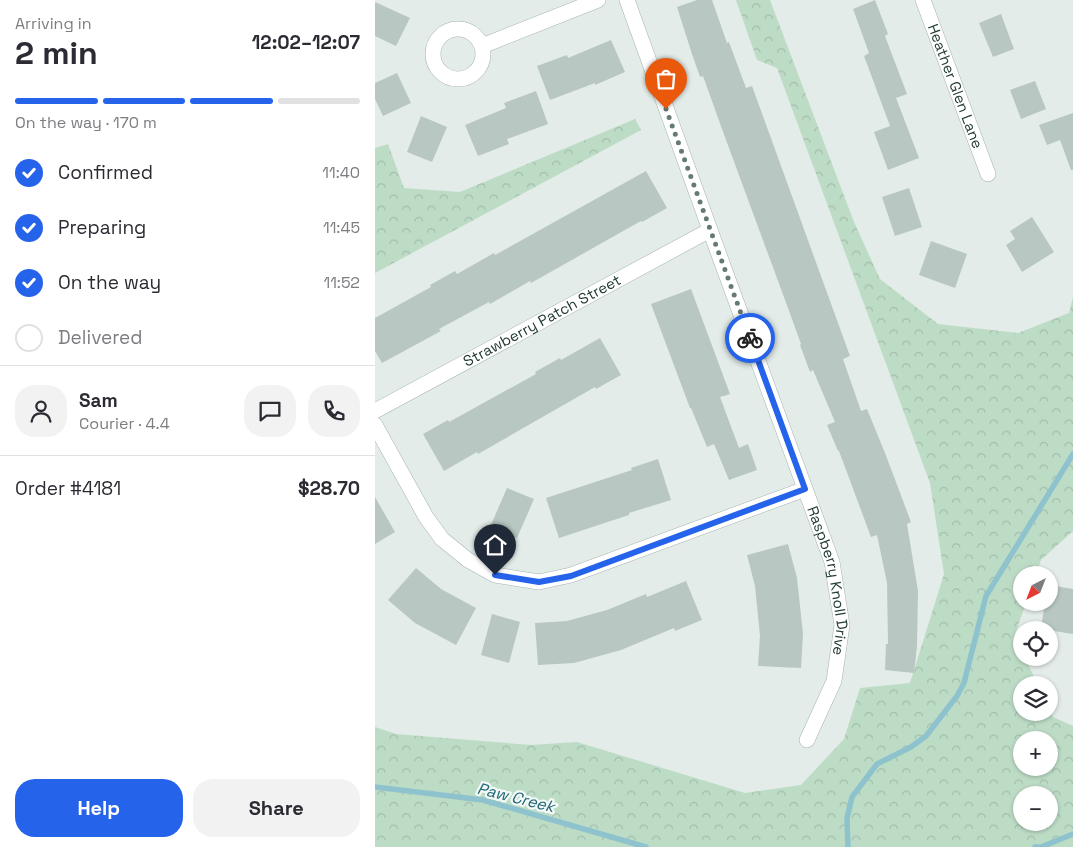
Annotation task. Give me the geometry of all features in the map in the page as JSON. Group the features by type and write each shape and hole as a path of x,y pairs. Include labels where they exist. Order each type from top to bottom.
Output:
{"street":[{"path":"482,46 598,0"},
{"name":"Raspberry Knoll Drive","path":"627,0 833,562 842,625 834,681 807,740"},
{"name":"Heather Glen Lane","path":"923,0 988,174"},
{"name":"Strawberry Patch Street","path":"375,411 710,230"},
{"path":"375,425 426,516 442,539 468,560 495,575 539,582 571,576 805,489"}],"green space":[{"path":"736,0 770,0 854,222 880,279 938,324 1018,333 1069,313 1073,297 1073,531 1041,560 1039,566 1013,566 1013,611 1023,611 1020,621 1013,621 1013,666 1029,666 1034,676 1013,676 1013,721 1058,721 1058,719 1073,726 1073,847 375,847 375,727 396,734 531,745 577,742 745,793 801,785 844,739 860,688 910,683 944,574 930,483 777,68 757,60"},
{"path":"635,119 641,130 375,273 375,148 388,144 404,188 460,192"}],"building":[{"path":"697,0 712,0 727,43 729,42 746,88 752,86 850,356 843,359 861,411 867,409 911,522 907,524 918,591 917,646 914,673 885,670 886,644 888,644 887,583 877,535 871,537 839,451 827,425 835,422 813,370 810,372 703,76 700,77 692,54 677,7"},
{"path":"875,0 888,34 885,36 907,94 896,98 919,158 888,170 874,132 890,126 864,56 869,53 853,9"},
{"path":"375,2 410,18 396,46 375,36"},
{"path":"1001,14 1014,49 993,57 979,23"},
{"path":"611,40 625,72 595,85 595,83 550,100 537,66 567,55 568,58"},
{"path":"397,73 411,103 383,116 375,99 375,83"},
{"path":"1035,81 1046,109 1021,119 1010,90"},
{"path":"536,91 548,124 507,139 509,144 478,156 465,125 506,108 504,103"},
{"path":"1073,113 1073,170 1071,170 1060,140 1047,145 1039,125"},
{"path":"421,116 447,127 432,162 407,152"},
{"path":"646,171 667,208 531,283 530,281 490,304 489,302 439,329 441,331 382,363 375,351 375,318 431,287 430,285 455,271 457,274 494,253 495,255"},
{"path":"909,188 922,227 895,236 882,197"},
{"path":"1032,217 1054,252 1022,272 1006,245 1015,239 1010,231"},
{"path":"931,241 967,254 955,288 919,275"},
{"path":"691,289 730,394 720,397 739,448 748,444 757,470 729,480 714,444 707,447 690,408 651,304"},
{"path":"600,338 621,375 596,389 595,387 478,454 477,452 444,471 423,434 448,420 449,422 536,374 535,372 560,358 561,360"},
{"path":"658,459 671,500 559,538 546,498 632,470 631,468"},
{"path":"507,488 534,499 517,538 490,527"},
{"path":"375,497 395,532 375,544"},
{"path":"788,544 797,578 803,634 801,668 758,666 760,636 755,586 747,555"},
{"path":"416,568 441,589 476,608 456,645 415,623 388,600"},
{"path":"686,581 702,620 675,631 674,628 621,650 574,663 538,665 535,623 567,621 607,610 646,594 647,597"},
{"path":"1058,586 1073,589 1073,634 1058,632 1058,621 1042,621 1044,611 1058,611"},
{"path":"492,614 520,622 509,663 481,655"}],"waterway":[{"path":"848,847 847,818 852,797 877,764 911,747 926,736 957,696 964,683 986,596 1073,454"},
{"name":"Paw Creek","path":"375,787 483,800 646,847"},
{"name":"Paw Creek","path":"1035,847 1041,847 1073,834"}],"way so far":[{"path":"666,109 750,338"}],"route":[{"path":"495,575 539,582 571,576 805,489 750,338"}]}
